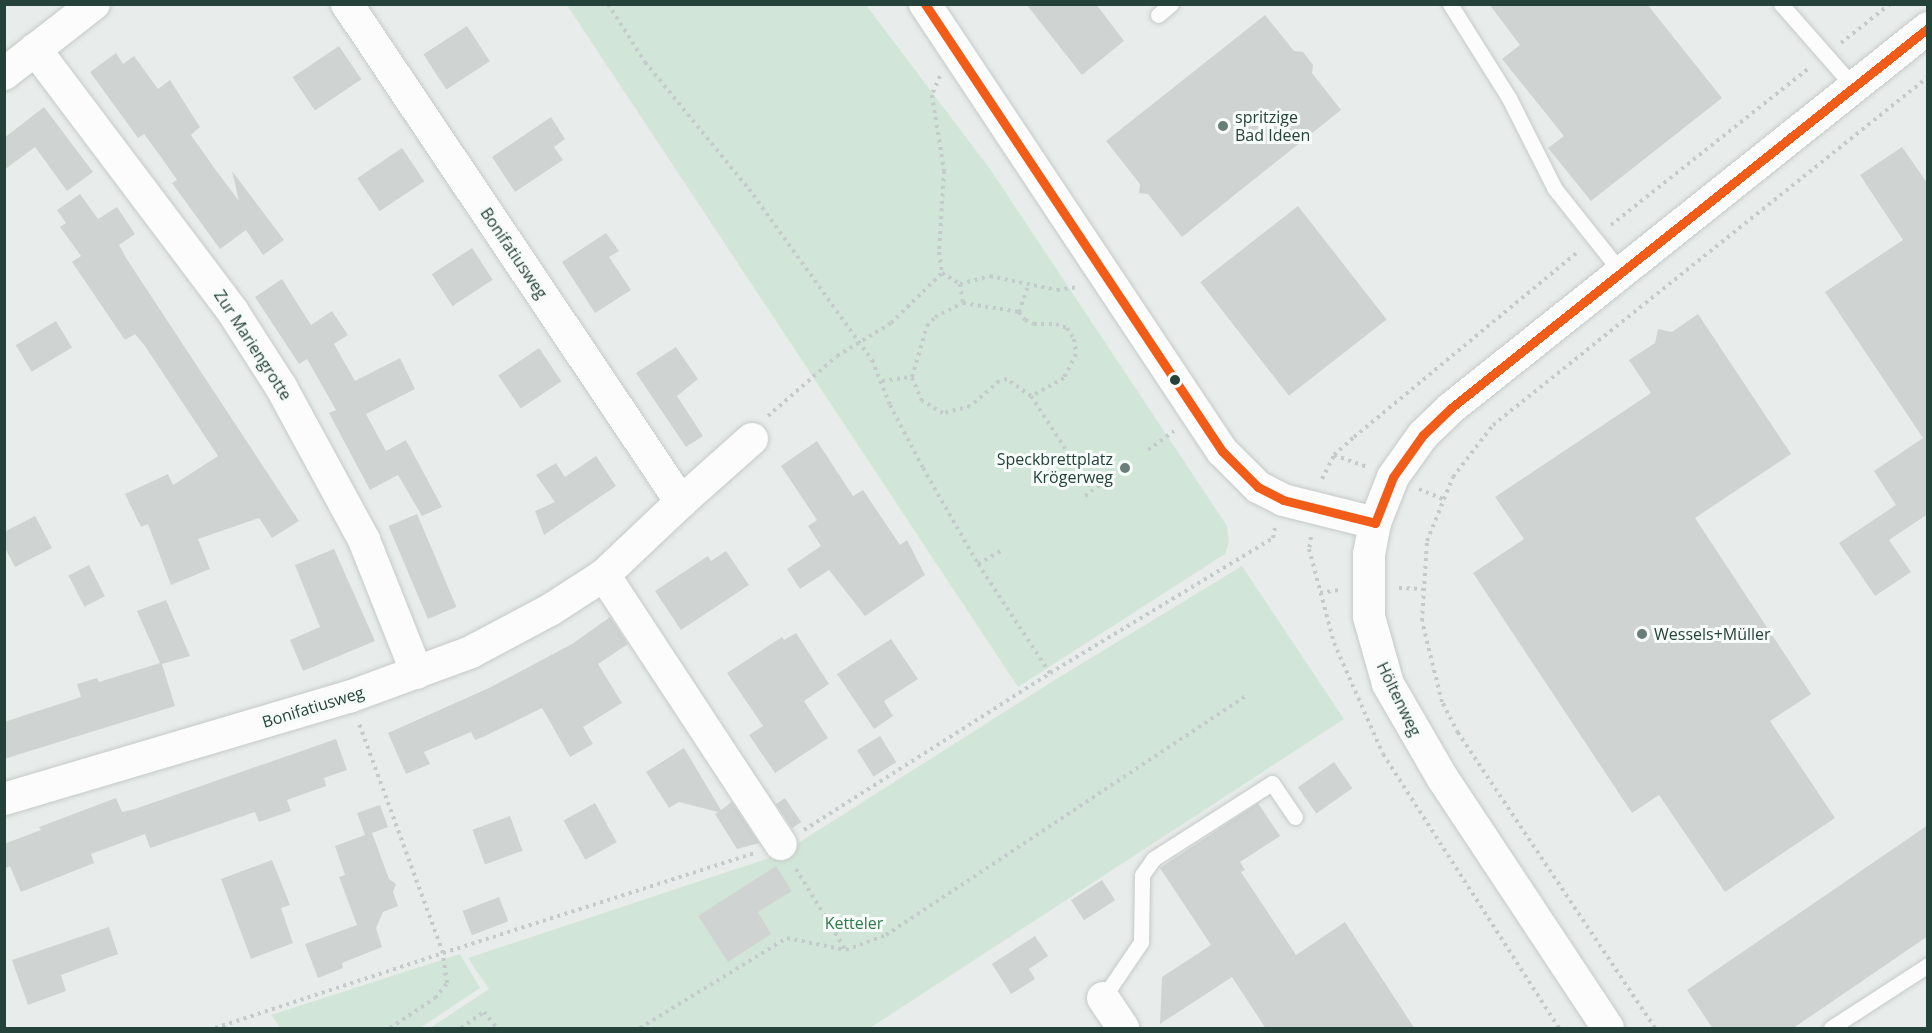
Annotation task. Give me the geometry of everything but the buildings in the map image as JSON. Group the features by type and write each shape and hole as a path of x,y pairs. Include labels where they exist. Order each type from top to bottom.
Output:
{"street":[{"path":"4,74 94,4"},
{"name":"Bonifatiusweg","path":"347,4 681,502"},
{"path":"925,4 1222,451 1258,487 1283,500 1375,523"},
{"name":"Höltenweg","path":"1608,1029 1419,741 1388,684 1369,617 1369,554 1375,523 1393,477 1423,435 1451,408 1928,28"},
{"name":"Zur Mariengrotte","path":"35,49 222,296 281,387 364,540 417,672"},
{"name":"Bonifatiusweg","path":"4,799 349,697 417,672 512,632 604,575 752,439"},
{"path":"604,575 781,844"},
{"path":"1103,998 1124,1029"}],"lane":[{"path":"1158,15 1171,4"},
{"path":"1450,4 1509,98 1555,189 1621,272"},
{"path":"1781,4 1854,87"},
{"path":"1103,998 1141,942 1142,875 1153,859 1272,783 1295,817"},
{"path":"1831,1029 1928,964"}],"path":[{"path":"608,4 645,62 749,189 861,345 882,381 901,426 978,564 1050,673"},
{"path":"1559,1029 1398,784 1373,734 1334,643 1309,549 1324,471 1334,455 1595,238 1890,4"},
{"path":"942,273 939,252 944,171 932,95 955,51"},
{"path":"1655,1029 1458,733 1442,702 1422,621 1427,542 1453,477 1493,425 1928,77"},
{"path":"752,439 773,410 837,356 861,345 891,323 942,273"},
{"path":"942,273 960,284 990,276 1028,286 1069,290 1107,280"},
{"path":"960,284 963,303"},
{"path":"1020,312 1028,286"},
{"path":"1031,396 1064,378 1076,354 1067,328 1056,324 1034,324 1025,320 1020,312 963,303 934,317 927,326 912,377 922,401 943,413 970,406 999,381 1007,380 1031,396 1092,490"},
{"path":"882,381 912,377"},
{"path":"1148,450 1167,437"},
{"path":"1334,455 1375,471"},
{"path":"1085,496 1101,484"},
{"path":"215,1029 781,844 1050,673 1273,538"},
{"path":"978,564 1002,550"},
{"path":"640,1029 787,938 846,950 886,935 1247,695"},
{"path":"349,697 443,953 447,983 435,998 390,1029"},
{"path":"781,844 846,950"},
{"path":"461,1029 484,1012 497,1029"}],"green space":[{"path":"567,5 866,5 990,169 1227,526 1229,542 1225,554 1018,687"},
{"name":"Ketteler","path":"1242,566 1344,719 870,1028 430,1028 489,989 468,958 781,854 1053,681"},
{"path":"460,954 480,988 420,1028 281,1028 271,1015"}],"transit line":[{"path":"925,4 1222,451 1258,487 1283,500 1375,523"},
{"path":"1375,523 1393,477 1423,435 1451,408 1928,28"}],"place":[{"name":"spritzige Bad Ideen","path":"1223,126"},
{"name":"Speckbrettplatz Krögerweg","path":"1125,468"},
{"name":"Wessels+Müller","path":"1642,634"}]}
